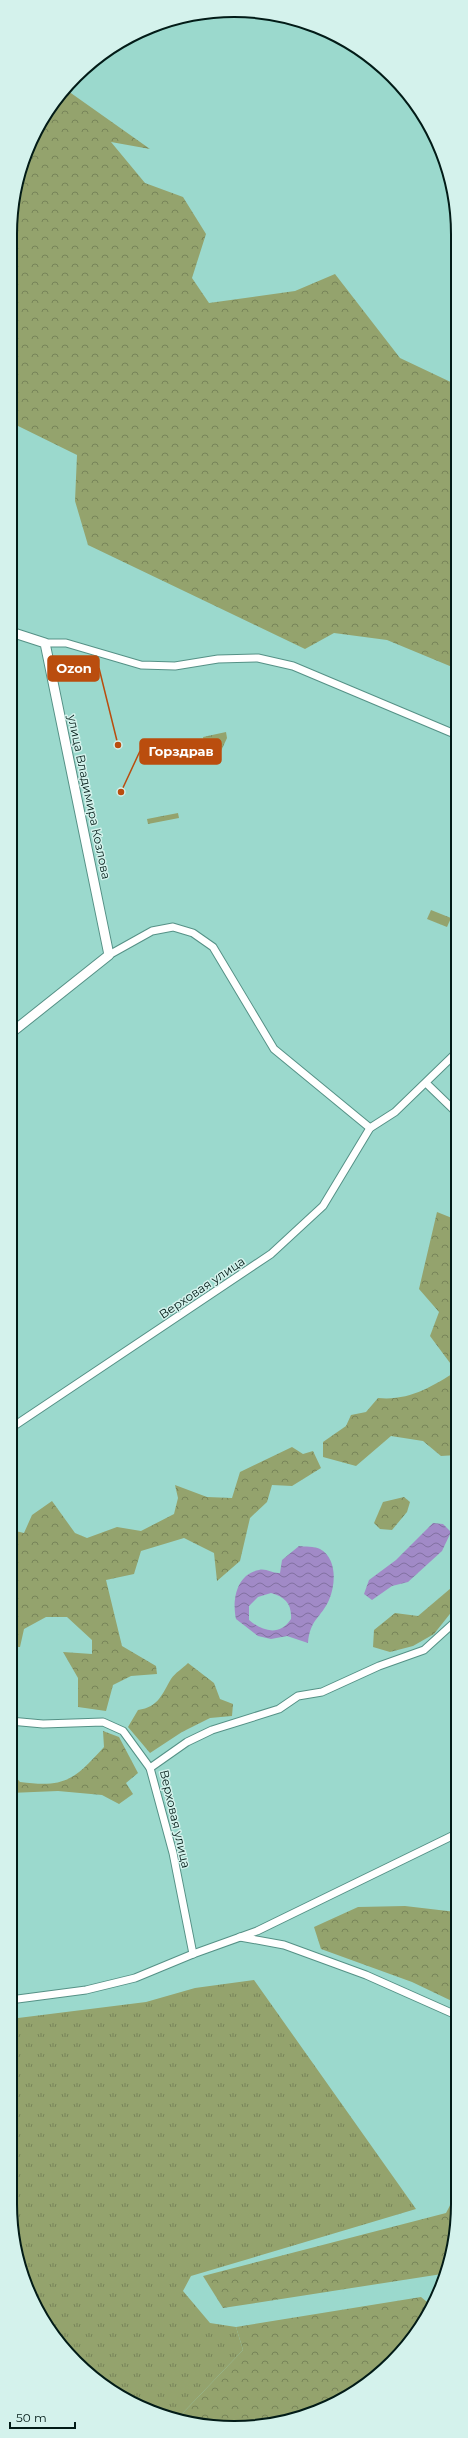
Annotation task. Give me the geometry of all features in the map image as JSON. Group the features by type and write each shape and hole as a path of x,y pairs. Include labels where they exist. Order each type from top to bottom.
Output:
{"street":[{"path":"17,634 46,643 66,643 141,665 175,666 218,659 258,658 293,666 451,732"},
{"name":"улица Владимира Козлова","path":"46,643 109,955"},
{"path":"17,1028 109,955 152,931 173,927 193,933 213,947 274,1049 370,1128 395,1112 451,1058"},
{"path":"426,1083 451,1107"},
{"name":"Верховая улица","path":"17,1424 271,1254 323,1206 370,1128"},
{"name":"Верховая улица","path":"192,1954 172,1853 150,1768 187,1742 212,1730 279,1709 298,1696 322,1692 379,1666 424,1650 451,1625"},
{"path":"17,1722 43,1724 103,1722 123,1731 150,1768"},
{"path":"17,1999 86,1990 128,1980 192,1954 240,1937 290,1915 451,1836"},
{"path":"240,1937 284,1945 366,1975 451,2014"}],"green space":[{"path":"70,92 150,149 111,142 145,183 183,197 206,234 192,278 209,303 295,291 335,274 400,358 451,382 451,667 387,640 334,633 305,649 88,545 75,501 77,455 17,425 17,220 21,192 24,178 39,138 54,113"},
{"path":"226,732 227,738 215,764 208,764 203,737"},
{"path":"178,813 179,818 148,824 147,819"},
{"path":"431,910 451,918 447,927 427,919"},
{"path":"437,1212 451,1218 451,1364 430,1336 439,1312 419,1289"},
{"path":"451,1374 451,1455 441,1456 423,1441 391,1436 356,1466 323,1457 323,1442 346,1426 351,1415 366,1412 378,1398 410,1395"},
{"path":"292,1447 303,1454 313,1451 321,1468 292,1486 272,1485 267,1502 250,1518 240,1561 217,1581 214,1553 184,1538 141,1551 134,1574 106,1580 122,1646 156,1666 157,1674 131,1676 113,1685 106,1711 78,1707 78,1678 63,1652 92,1654 92,1640 67,1617 46,1617 24,1629 20,1647 17,1647 17,1531 24,1533 32,1515 52,1501 75,1533 87,1538 117,1527 141,1531 174,1514 178,1498 175,1485 207,1497 232,1498 240,1472"},
{"path":"404,1497 410,1502 407,1512 392,1530 380,1529 374,1523 383,1502"},
{"path":"451,1588 451,1613 434,1634 413,1646 390,1652 373,1647 374,1630 395,1613 418,1616"},
{"path":"188,1663 214,1683 220,1699 233,1704 232,1716 210,1718 182,1732 150,1753 128,1727 138,1710 151,1706 155,1703 162,1695 171,1679"},
{"path":"103,1731 119,1737 138,1773 126,1783 133,1794 119,1804 102,1795 58,1791 17,1793 17,1778 20,1782 35,1784 48,1784 68,1779 85,1767 104,1747"},
{"path":"405,1906 451,1911 451,2001 412,1982 321,1949 314,1927 358,1907"},
{"path":"254,1980 416,2209 191,2276 183,2291 210,2323 236,2327 243,2350 181,2415 138,2399 102,2376 71,2347 54,2325 39,2300 24,2260 17,2218 17,2018 146,2002 195,1988"},
{"path":"451,2204 451,2218 447,2246 439,2274 223,2308 203,2276 446,2213"},
{"path":"421,2297 428,2302 406,2336 377,2367 355,2384 330,2399 290,2414 248,2421 220,2421 181,2415 243,2350 236,2327"}],"water":[{"path":"433,1523 443,1524 451,1532 442,1551 408,1582 392,1586 372,1600 364,1594 369,1580 396,1560"},
{"path":"299,1546 312,1547 318,1548 326,1553 332,1565 334,1579 331,1594 326,1606 313,1624 308,1643 287,1636 271,1639 258,1636 236,1619 235,1597 237,1589 245,1577 259,1570 280,1573 282,1560","holes":["271,1593 287,1602 291,1614 291,1619 287,1624 277,1630 260,1627 249,1620 249,1606 258,1597"]}],"place":[{"name":"Ozon","path":"118,745"},
{"name":"Горздрав","path":"121,792"}]}
